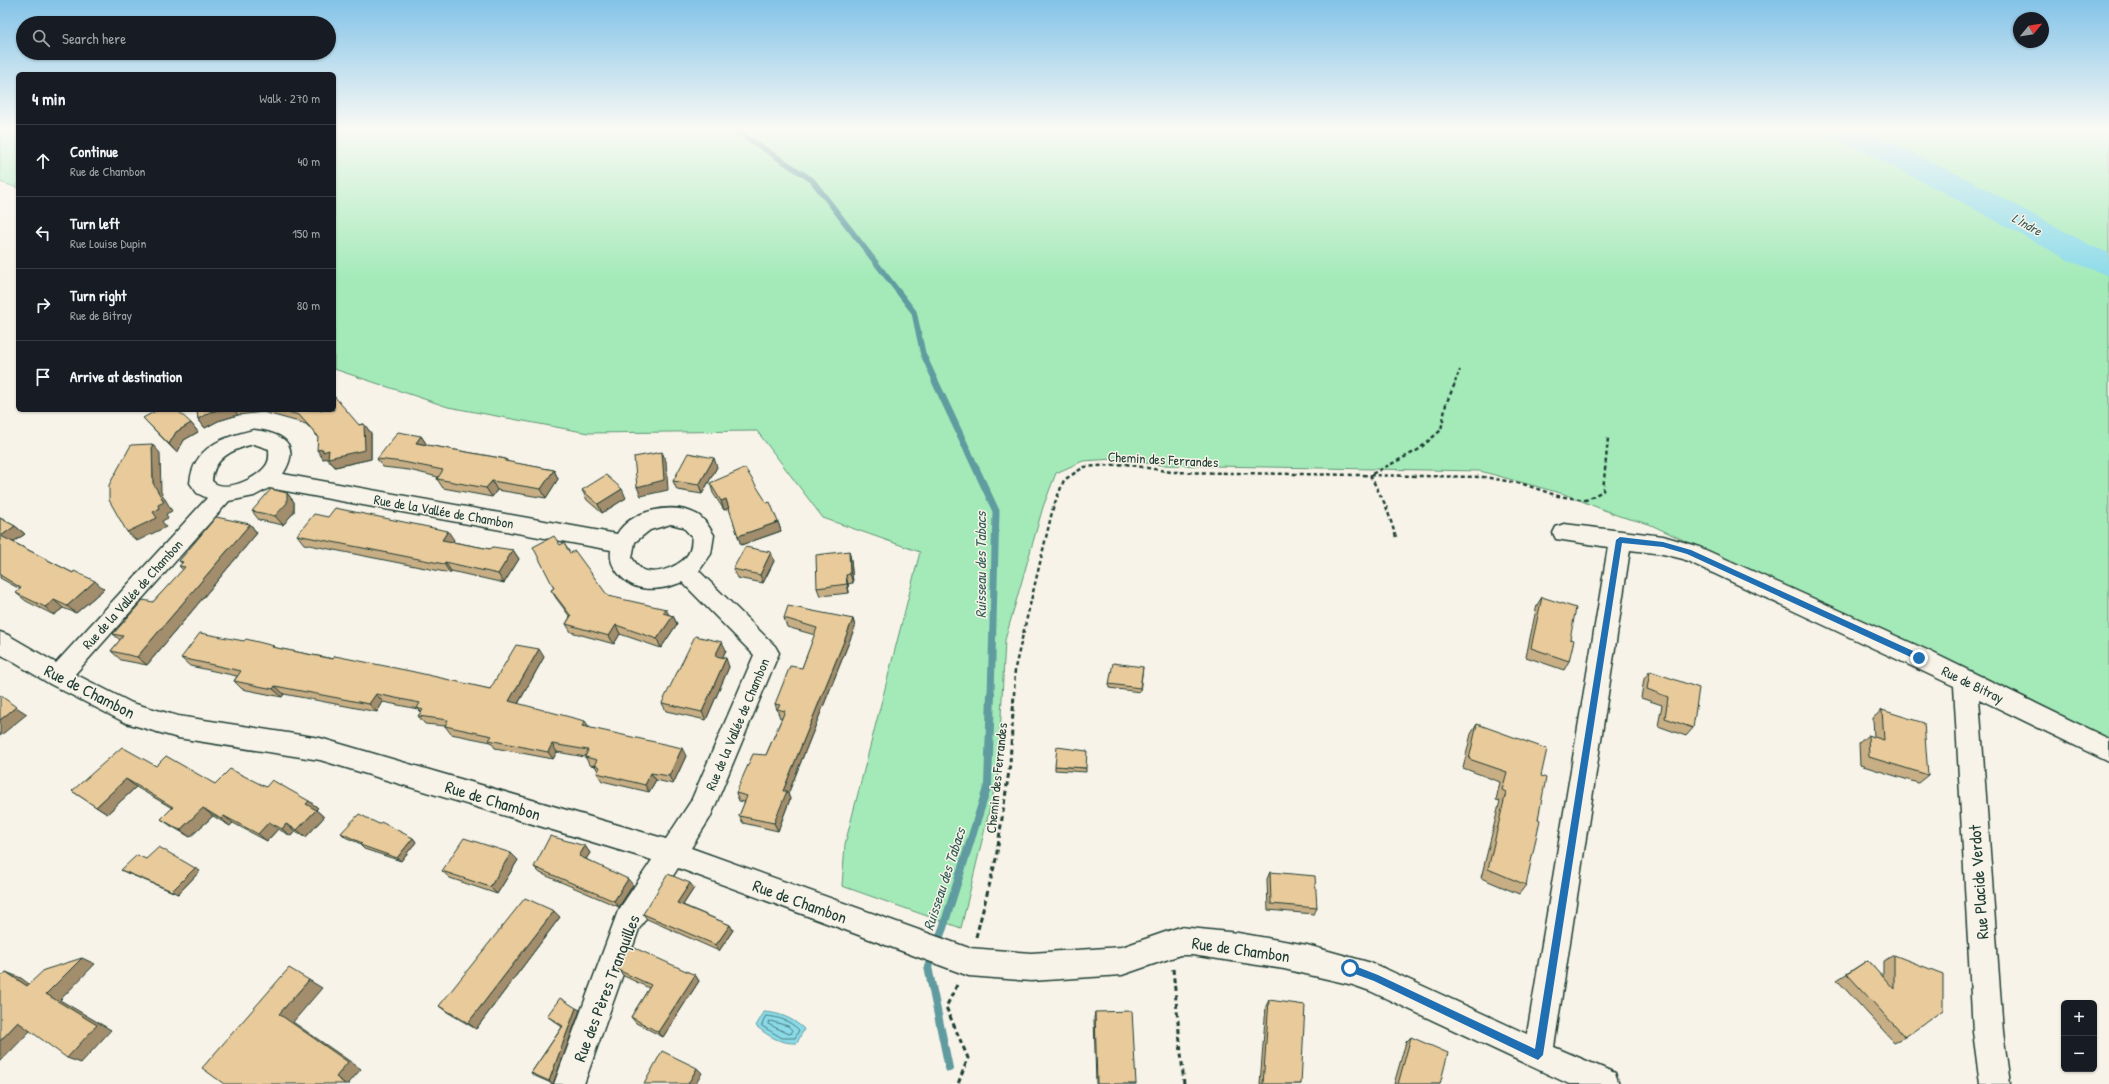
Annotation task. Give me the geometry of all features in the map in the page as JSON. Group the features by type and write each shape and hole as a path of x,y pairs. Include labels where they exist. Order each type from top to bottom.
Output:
{"street":[{"path":"254,437 269,439 279,445 282,455 278,467 266,479 253,487 238,492 223,494 208,491 201,483 200,472 211,456 220,449 237,441 254,437"},
{"name":"Rue de la Vallée de Chambon","path":"266,479 623,544"},
{"name":"Rue de la Vallée de Chambon","path":"58,677 223,494"},
{"path":"671,516 690,520 703,535 700,555 685,571 672,577 652,580 634,576 621,560 623,544 632,531 650,520 671,516"},
{"name":"Rue de Bitray","path":"1564,533 1663,544 1689,552 1966,680 2109,751"},
{"path":"1538,1055 1620,540"},
{"name":"Rue de la Vallée de Chambon","path":"673,854 701,809 767,653 685,571"},
{"name":"Rue de Chambon","path":"0,642 58,677 126,712 178,727 320,748 673,854 961,959 1031,967 1122,961 1180,941 1192,941 1300,957 1350,968 1389,984 1538,1055 1604,1084"},
{"name":"Rue Placide Verdot","path":"1966,680 1988,1032 1995,1084"},
{"name":"Rue des Pères Tranquilles","path":"569,1084 628,922 673,854"}],"path":[{"path":"1396,538 1386,506 1370,475 1418,450 1441,430 1446,404 1460,370"},
{"name":"Chemin des Ferrandes","path":"958,1084 968,1058 946,1007 996,859 1010,764 1015,668 1053,508 1064,480 1084,467 1125,464 1171,472 1484,477 1523,484 1558,496 1586,500 1603,491 1608,438"},
{"path":"1171,944 1184,1084"}],"green space":[{"path":"0,179 16,179 16,187 0,182"},
{"path":"336,179 2109,179 2109,739 1649,524 1619,516 1564,494 1480,471 1161,465 1114,459 1083,461 1056,473 1043,507 1005,640 998,774 961,928 842,886 845,844 920,552 823,518 757,431 588,433 448,407 336,370"}],"water":[{"path":"764,1012 786,1017 804,1029 797,1043 775,1039 756,1026"}],"building":[{"path":"336,398 359,425 364,424 365,450 328,458 329,450 323,452 323,449 317,450 318,436 299,415 288,412 336,412"},
{"path":"154,412 179,412 191,423 176,432 169,444 143,418"},
{"path":"197,412 210,412 198,419"},
{"path":"398,432 421,436 416,443 506,459 505,461 554,470 541,489 492,481 486,488 437,479 443,470 403,462 377,459"},
{"path":"152,444 153,483 164,502 158,505 159,509 153,512 157,518 127,532 109,500 109,485 131,445"},
{"path":"662,452 664,480 637,487 634,457"},
{"path":"688,453 714,458 699,485 673,481"},
{"path":"745,468 767,503 770,502 778,522 738,536 726,499 721,501 710,483"},
{"path":"606,475 622,489 598,504 582,490"},
{"path":"271,489 287,493 287,503 275,516 252,511"},
{"path":"335,508 448,531 442,540 490,549 493,547 513,550 498,574 445,562 444,564 297,535 314,514 328,517"},
{"path":"216,517 250,524 137,657 111,651 123,636 113,634 143,600 153,602 185,567 179,566 183,562 179,561"},
{"path":"0,518 15,526 1,536 73,573 74,571 95,581 67,606 54,600 45,607 16,593 21,588 0,575"},
{"path":"554,536 560,545 564,543 570,553 575,551 608,596 666,609 663,613 673,616 657,639 616,625 609,636 566,624 571,616 551,590 554,588 533,547"},
{"path":"745,547 771,552 760,575 733,569"},
{"path":"849,551 850,574 846,575 847,584 817,588 816,555"},
{"path":"1542,597 1576,608 1570,639 1574,640 1569,661 1531,648"},
{"path":"788,606 853,619 783,791 787,791 774,823 739,816 747,796 736,793 753,754 766,755 785,711 777,709 780,705 775,704 790,666 802,668 817,628 784,618"},
{"path":"200,633 244,641 246,639 274,646 272,647 333,659 335,656 490,689 516,645 539,649 509,701 585,721 582,726 682,748 669,776 651,773 645,785 597,773 600,767 594,765 597,760 585,757 588,750 552,744 548,752 489,740 492,736 445,726 448,720 418,716 423,710 417,708 420,703 376,694 369,704 275,686 273,689 234,681 241,671 181,658"},
{"path":"695,636 722,642 715,656 726,658 702,712 662,703"},
{"path":"1113,663 1143,667 1140,688 1109,684"},
{"path":"1650,671 1699,688 1693,728 1665,718 1668,697 1647,689"},
{"path":"0,695 16,707 0,720"},
{"path":"1882,710 1924,723 1928,775 1869,757 1868,735 1884,740"},
{"path":"1477,724 1547,749 1541,776 1546,778 1538,819 1540,820 1526,885 1488,869 1506,792 1502,790 1507,772 1469,759"},
{"path":"122,747 156,766 166,756 215,784 230,769 266,787 272,780 309,801 306,804 316,810 297,830 286,824 282,829 269,822 258,834 224,816 221,819 203,808 180,830 161,819 173,807 126,779 96,807 72,791"},
{"path":"1057,747 1087,751 1086,768 1055,766"},
{"path":"359,814 379,824 381,822 413,838 397,858 360,845 362,843 341,833"},
{"path":"550,836 585,846 579,856 628,879 614,901 534,867"},
{"path":"464,838 511,853 490,887 442,871"},
{"path":"159,847 195,868 172,891 121,870 137,855 146,859"},
{"path":"1270,872 1315,876 1317,908 1271,904"},
{"path":"668,874 690,883 677,903 730,925 716,945 643,914"},
{"path":"525,898 554,911 468,1023 439,1006"},
{"path":"628,945 695,975 658,1032 631,1017 651,985 618,970"},
{"path":"1894,955 1943,974 1943,1010 1905,1037 1847,974 1868,960 1894,989"},
{"path":"82,958 46,994 97,1025 67,1058 18,1022 0,1041 0,978 6,972 27,986 44,970"},
{"path":"289,968 309,980 279,1014 348,1062 336,1077 345,1084 224,1084 202,1068"},
{"path":"560,998 576,1008 549,1081 531,1073 563,1026 547,1016"},
{"path":"1269,1000 1305,1005 1301,1084 1263,1084"},
{"path":"1132,1011 1136,1084 1097,1084 1095,1012"},
{"path":"1411,1037 1448,1053 1440,1084 1398,1084"},
{"path":"662,1051 697,1068 688,1084 644,1084"}],"waterway":[{"name":"Ruisseau des Tabacs","path":"810,179 914,312 923,354 936,382"},
{"name":"L'Indre","path":"1941,179 2082,254 2109,265"},
{"name":"Ruisseau des Tabacs","path":"935,381 996,511 991,695"},
{"name":"Ruisseau des Tabacs","path":"949,1068 928,967 943,928 988,785 991,694"}],"route":[{"path":"1350,968 1468,1020 1538,1055 1620,540 1663,544 1689,552 1919,658"}]}
